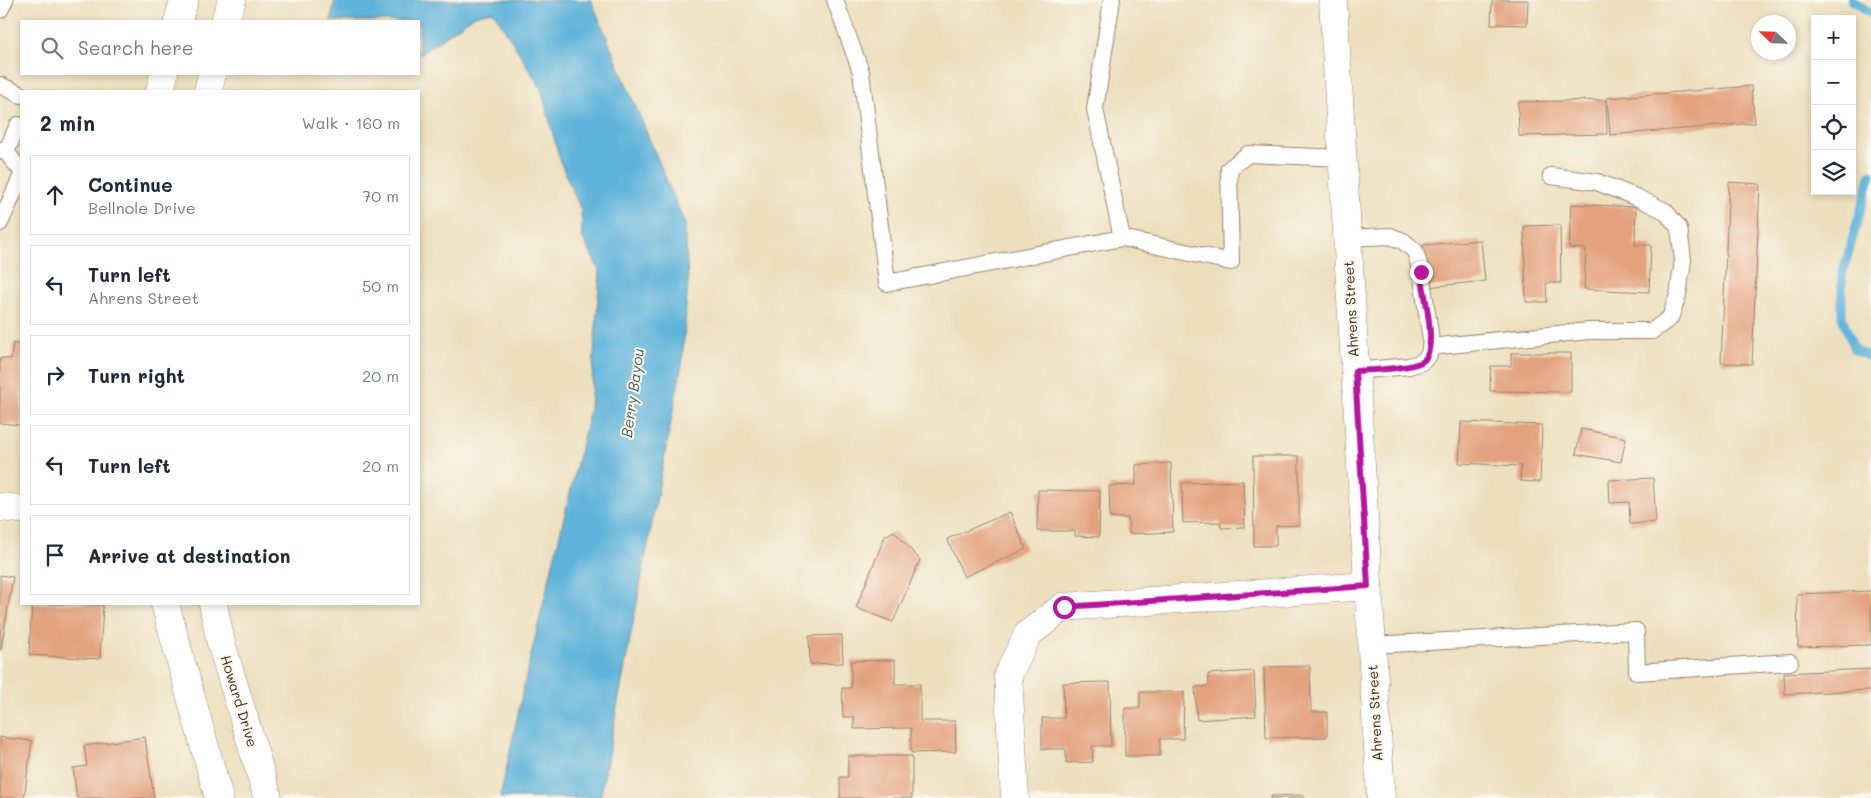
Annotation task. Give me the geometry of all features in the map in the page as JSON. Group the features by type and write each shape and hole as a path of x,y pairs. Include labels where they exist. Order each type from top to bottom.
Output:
{"street":[{"path":"178,20 184,0"},
{"path":"225,20 232,0"},
{"name":"Ahrens Street","path":"1333,0 1380,798"},
{"path":"160,90 164,75"},
{"path":"208,90 212,75"},
{"path":"0,507 20,509"},
{"path":"1015,798 1008,675 1028,634 1064,607 1368,586"},
{"path":"165,605 219,798"},
{"name":"Howard Drive","path":"213,605 221,644 268,798"}],"lane":[{"path":"0,10 5,0"},
{"path":"834,0 861,72 887,283 1122,238 1231,262 1229,169 1248,154 1343,158"},
{"path":"1112,0 1095,109 1122,238"},
{"path":"0,85 20,94"},
{"path":"20,123 3,151 20,169"},
{"path":"1430,347 1588,331 1652,331 1670,318 1678,295 1683,260 1679,228 1665,211 1597,182 1551,176"},
{"path":"0,222 20,179"},
{"path":"1347,238 1390,236 1403,241 1415,251 1421,272 1431,340 1429,355 1422,362 1409,366 1355,371"},
{"path":"1371,645 1636,631 1637,672 1790,662"}],"water":[{"name":"Berry Bayou","path":"335,0 591,0 685,224 688,283 682,364 600,798 500,798 526,676 590,409 600,272 582,236 581,210 560,161 541,88 493,11 475,15 420,54 420,20 331,20"}],"building":[{"path":"1492,0 1528,0 1527,25 1491,24"},
{"path":"1751,86 1755,123 1610,135 1607,98"},
{"path":"1606,100 1607,134 1519,136 1518,102"},
{"path":"1729,182 1760,184 1752,364 1721,363"},
{"path":"1571,204 1636,207 1635,245 1651,245 1649,292 1584,289 1586,249 1569,248"},
{"path":"1560,225 1561,283 1546,283 1547,302 1526,302 1524,226"},
{"path":"1481,240 1485,281 1427,287 1423,245"},
{"path":"13,343 20,344 20,425 0,423 0,358 11,359"},
{"path":"1511,353 1571,353 1571,392 1490,391 1491,366 1511,366"},
{"path":"1461,422 1542,425 1540,482 1520,481 1521,466 1459,463"},
{"path":"1581,429 1626,438 1621,462 1576,454"},
{"path":"1253,456 1299,456 1299,525 1276,526 1276,546 1254,546"},
{"path":"1171,463 1173,532 1129,534 1128,518 1110,518 1109,486 1136,485 1136,465"},
{"path":"1653,478 1656,522 1630,524 1629,502 1610,503 1609,480"},
{"path":"1243,481 1245,527 1221,528 1220,522 1183,523 1182,483"},
{"path":"1038,490 1100,491 1099,537 1075,536 1075,531 1037,531"},
{"path":"1010,512 1026,549 964,577 947,539"},
{"path":"894,531 920,560 893,622 856,608 885,536"},
{"path":"0,575 13,577 1,650 0,650"},
{"path":"1871,591 1871,645 1798,647 1797,594"},
{"path":"32,605 103,605 100,659 29,655"},
{"path":"842,635 843,663 810,664 809,636"},
{"path":"895,660 895,684 920,684 920,721 955,721 956,752 911,753 911,728 854,729 854,717 843,717 842,688 851,688 851,661"},
{"path":"1310,666 1311,712 1327,712 1327,737 1266,738 1264,667"},
{"path":"1871,669 1871,690 1785,694 1784,673"},
{"path":"1254,671 1256,716 1197,720 1195,687 1209,686 1208,674"},
{"path":"1110,682 1111,746 1092,746 1093,762 1066,763 1066,749 1042,749 1042,718 1064,718 1063,683"},
{"path":"1140,692 1184,692 1183,739 1160,739 1160,756 1125,756 1125,708 1140,708"},
{"path":"0,737 32,741 24,798 0,798"},
{"path":"145,737 154,798 77,798 73,768 87,766 84,746"},
{"path":"848,756 912,756 912,798 840,798 840,777 848,777"},
{"path":"1304,795 1304,798 1271,798 1271,796"}],"waterway":[{"path":"1852,0 1871,13"},
{"path":"1871,174 1842,275 1842,317 1854,349 1871,358"}],"route":[{"path":"1064,607 1368,586 1355,371 1409,366 1422,362 1429,355 1431,340 1421,272"}]}
